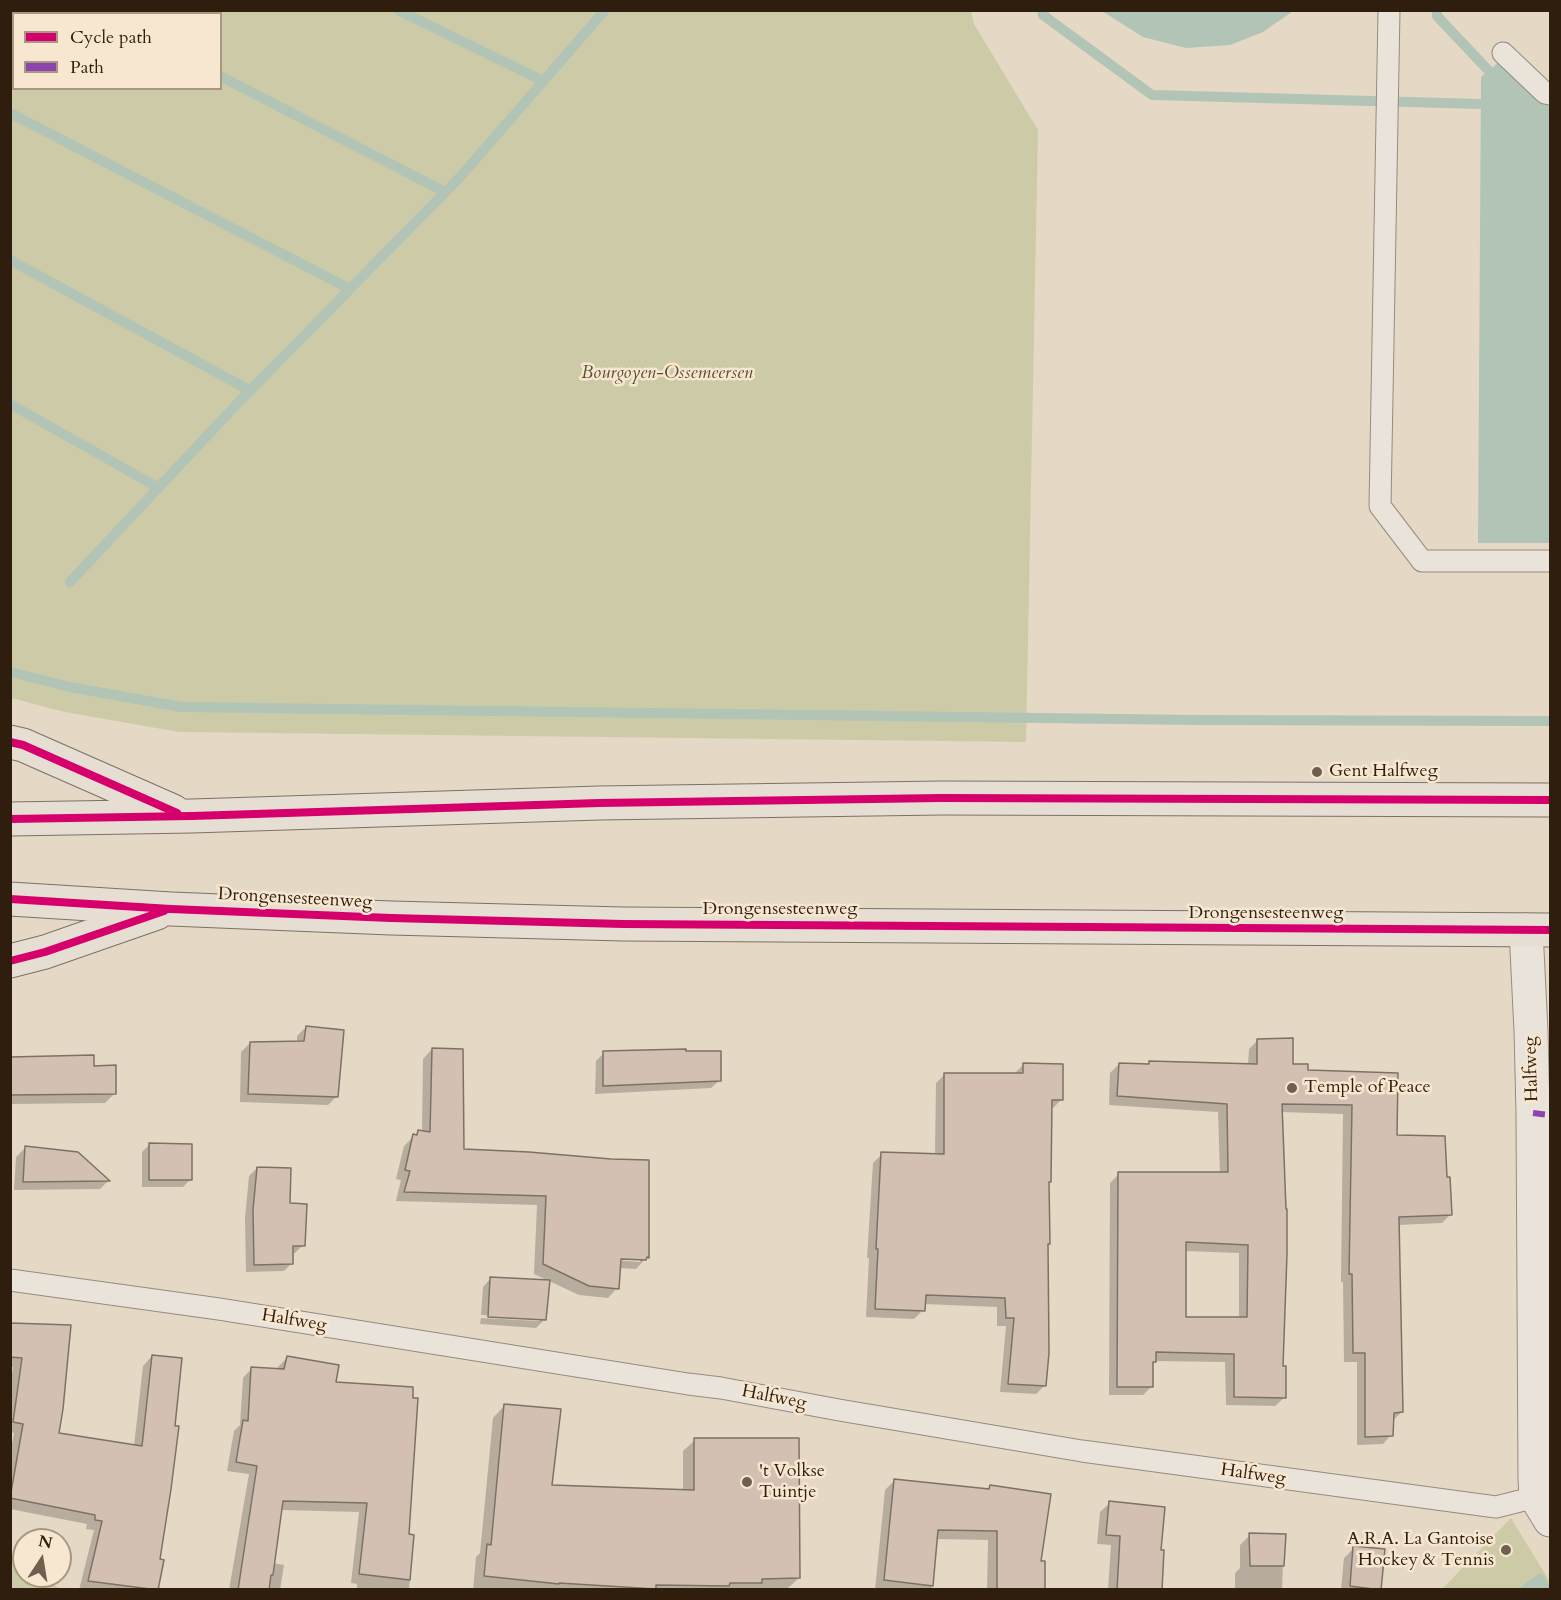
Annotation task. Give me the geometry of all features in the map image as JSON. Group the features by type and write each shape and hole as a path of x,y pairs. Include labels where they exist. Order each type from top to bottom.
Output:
{"highway":[{"path":"10,742 23,745 183,816"},
{"path":"10,819 599,803 941,798 1551,800"},
{"name":"Drongensesteenweg","path":"10,899 171,909 391,918 623,924 1538,930"},
{"path":"10,961 45,952 171,909"}],"street":[{"name":"Halfweg","path":"1538,930 1531,1031 1543,1508"}],"lane":[{"path":"1389,10 1380,506 1422,561 1551,561"},
{"path":"1503,53 1545,93 1551,93"},
{"name":"Halfweg","path":"10,1280 219,1309 721,1388 1082,1451 1496,1507 1543,1508"}],"green space":[{"name":"Bourgoyen-Ossemeersen","path":"10,11 971,11 974,24 1038,130 1026,742 179,732 65,712 11,698"},
{"name":"A.R.A. La Gantoise Hockey & Tennis","path":"1511,1518 1550,1582 1550,1589 1442,1589"},
{"path":"10,1562 12,1563 12,1588 61,1589 11,1589"}],"shaded area":[{"path":"1102,11 1293,11 1263,32 1230,45 1186,48 1143,37"},
{"path":"1500,61 1550,105 1550,543 1478,543 1481,77"}],"building":[{"path":"306,1026 344,1030 338,1097 248,1094 250,1042 304,1041"},
{"path":"1293,1038 1293,1064 1308,1064 1308,1070 1398,1073 1397,1135 1445,1136 1452,1215 1399,1217 1403,1412 1394,1413 1393,1436 1365,1437 1365,1353 1353,1353 1352,1274 1349,1274 1352,1105 1282,1104 1287,1209 1283,1366 1286,1366 1286,1398 1234,1397 1234,1354 1156,1352 1156,1362 1153,1362 1153,1387 1117,1387 1118,1172 1228,1172 1227,1104 1117,1096 1119,1063 1149,1064 1149,1061 1257,1064 1257,1039","holes":["1186,1242 1248,1245 1247,1317 1186,1317"]},
{"path":"432,1048 463,1049 464,1149 649,1160 649,1258 647,1257 646,1260 621,1259 619,1289 589,1286 543,1264 546,1196 404,1192 410,1171 405,1170 413,1134 417,1135 418,1130 430,1132"},
{"path":"686,1049 686,1051 721,1051 721,1081 603,1086 603,1051"},
{"path":"94,1055 94,1066 116,1065 116,1094 10,1095 10,1057"},
{"path":"1023,1063 1063,1064 1063,1100 1052,1100 1051,1182 1049,1182 1050,1244 1048,1244 1049,1353 1046,1386 1008,1384 1014,1318 1006,1318 1005,1298 926,1295 925,1311 875,1309 881,1152 944,1154 944,1073 1023,1073"},
{"path":"149,1143 192,1144 192,1180 149,1180"},
{"path":"25,1146 78,1152 110,1181 23,1182"},
{"path":"257,1167 291,1168 290,1203 307,1204 305,1246 293,1246 293,1264 254,1265 253,1210"},
{"path":"490,1277 550,1280 546,1320 488,1317"},
{"path":"10,1323 71,1325 59,1433 142,1446 152,1355 182,1358 175,1426 179,1426 160,1559 164,1560 158,1590 88,1581 102,1521 95,1520 95,1515 10,1498 23,1424 13,1422 22,1358 10,1357"},
{"path":"287,1356 339,1365 336,1382 413,1387 413,1398 418,1398 409,1534 414,1535 410,1580 359,1574 367,1503 283,1501 269,1590 238,1590 257,1466 236,1462 243,1420 248,1421 251,1367 284,1369"},
{"path":"504,1404 561,1409 552,1485 694,1490 694,1438 799,1438 800,1578 762,1579 762,1583 730,1583 729,1586 656,1585 656,1589 559,1584 484,1576 487,1544 491,1545"},
{"path":"894,1479 989,1489 990,1485 1051,1494 1041,1561 1045,1561 1045,1590 997,1590 997,1531 938,1530 933,1586 884,1580"},
{"path":"1109,1501 1165,1507 1161,1550 1164,1550 1162,1590 1117,1590 1120,1536 1106,1535"},
{"path":"1249,1533 1286,1534 1284,1566 1250,1566"},
{"path":"1353,1546 1385,1549 1381,1590 1350,1586"}],"waterway":[{"path":"398,10 543,81"},
{"path":"70,582 236,405 461,176 605,10"},
{"path":"1042,10 1043,15 1152,95 1481,104"},
{"path":"1437,10 1437,16 1488,70"},
{"path":"222,77 445,192"},
{"path":"10,113 350,289"},
{"path":"10,260 251,391"},
{"path":"10,404 159,488"},
{"path":"10,672 70,687 181,707 1197,720 1550,721"},
{"path":"1525,1590 1540,1579 1546,1590"}],"marked path":[{"path":"1533,1113 1550,1115"}],"cycle path":[{"path":"10,742 23,745 177,813"},
{"path":"10,819 192,816 599,803 941,798 1550,800"},
{"path":"10,899 171,909 391,918 623,924 1550,930"},
{"path":"10,961 45,952 164,911"}],"place":[{"name":"Gent Halfweg","path":"1317,772"},
{"name":"Temple of Peace","path":"1292,1088"},
{"name":"'t Volkse Tuintje","path":"747,1482"},
{"name":"A.R.A. La Gantoise Hockey & Tennis","path":"1506,1550"}]}
